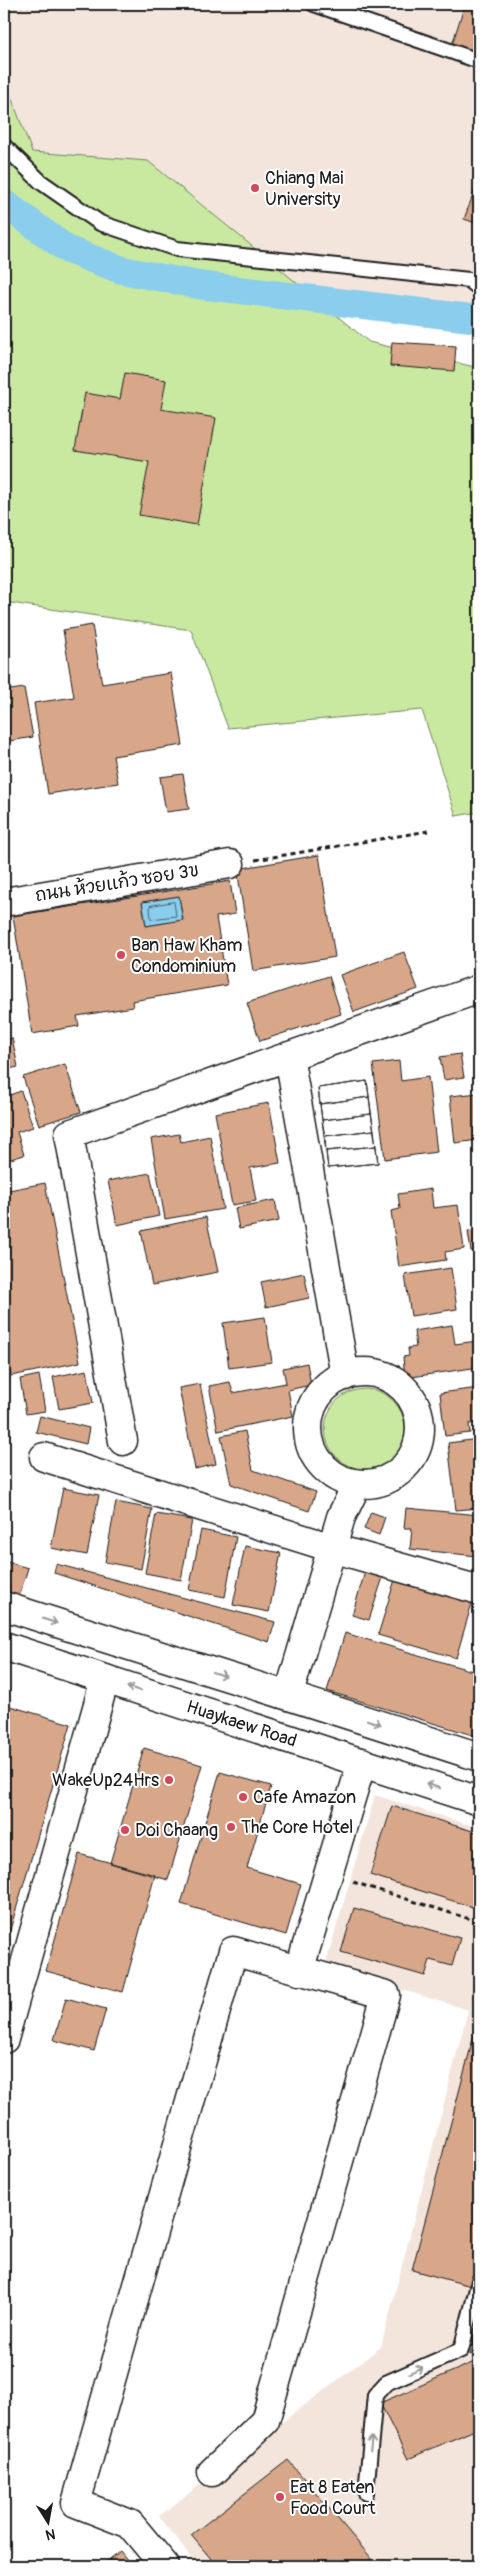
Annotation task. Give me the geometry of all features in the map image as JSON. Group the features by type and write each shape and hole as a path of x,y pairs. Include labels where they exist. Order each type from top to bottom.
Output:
{"street":[{"name":"ถนน ห้วยแก้ว ซอย 3ข","path":"4,902 230,864"},
{"path":"123,1441 70,1134 479,989"},
{"path":"289,1056 345,1376"},
{"path":"364,1372 382,1375 398,1383 411,1396 419,1413 421,1431 417,1449 407,1465 393,1477 375,1483 357,1484 339,1478 326,1469 316,1456 309,1441 310,1417 319,1395 331,1383 345,1376 364,1372"},
{"path":"44,1457 332,1548 479,1590"},
{"path":"289,1694 341,1517 357,1484"},
{"path":"4,1606 118,1643 289,1694 479,1757"},
{"path":"4,2039 105,1679 118,1643"},
{"name":"Huaykaew Road","path":"4,1646 479,1801"},
{"path":"300,1971 362,1762"},
{"path":"165,2566 130,2524 76,2503 233,1951 386,1995 264,2421 212,2472"}],"lane":[{"path":"314,4 479,61"},
{"path":"4,146 42,182 100,223 177,249 469,280 479,288"},
{"path":"366,2493 375,2395 386,2383 461,2350 479,2281"}],"path":[{"path":"230,864 428,831"},
{"path":"328,1875 479,1922"}],"shaded area":[{"name":"Chiang Mai University","path":"4,4 479,4 479,336 441,311 270,302 4,163"},
{"path":"375,1795 479,1828 479,2566 197,2566 159,2516 381,2347 468,2010 325,1966"}],"green space":[{"path":"4,78 32,152 148,161 369,342 479,368 479,812 456,816 422,710 228,728 191,630 4,602"},
{"path":"357,1389 373,1389 394,1400 405,1421 405,1437 394,1458 373,1469 357,1469 343,1463 331,1451 325,1437 325,1421 331,1407 343,1395"}],"water":[{"path":"179,896 183,920 146,926 142,902"}],"building":[{"path":"465,4 479,4 479,60 450,51"},
{"path":"479,179 479,224 464,219"},
{"path":"392,342 456,346 454,371 390,366"},
{"path":"125,373 166,380 161,409 216,418 197,525 139,515 149,462 75,450 85,393 120,399"},
{"path":"92,625 102,684 171,673 183,745 113,756 118,783 48,794 34,703 74,697 63,630"},
{"path":"24,688 33,737 4,742 4,691"},
{"path":"183,774 189,809 166,812 160,777"},
{"path":"319,855 335,957 253,971 237,869"},
{"name":"Ban Haw Kham Condominium","path":"230,881 235,914 216,917 227,985 132,1001 133,1007 77,1016 79,1026 32,1034 13,916","holes":["179,896 183,920 146,926 142,902"]},
{"path":"404,952 418,989 354,1012 340,975"},
{"path":"329,976 341,1014 260,1041 247,1003"},
{"path":"12,1038 18,1067 4,1070 4,1040"},
{"path":"460,1054 464,1077 444,1080 440,1057"},
{"path":"399,1061 401,1081 428,1077 437,1152 385,1159 373,1064"},
{"path":"65,1064 81,1112 39,1125 23,1077"},
{"path":"367,1081 378,1163 328,1168 318,1088"},
{"path":"367,1081 369,1097 320,1104 318,1088"},
{"path":"21,1091 33,1127 17,1132 24,1155 4,1161 4,1097"},
{"path":"479,1093 479,1140 455,1143 450,1096"},
{"path":"369,1097 371,1114 322,1120 320,1104"},
{"path":"269,1103 280,1163 250,1168 256,1201 232,1205 215,1113"},
{"path":"371,1114 374,1130 325,1136 322,1120"},
{"path":"374,1130 376,1146 326,1151 325,1136"},
{"path":"179,1134 181,1142 210,1136 223,1209 165,1219 151,1139"},
{"path":"376,1146 378,1163 328,1168 326,1151"},
{"path":"150,1173 159,1216 117,1225 108,1181"},
{"path":"45,1183 80,1362 11,1376 4,1337 4,1191"},
{"path":"431,1189 433,1208 458,1205 464,1249 445,1252 446,1260 399,1267 391,1211 400,1209 398,1194"},
{"path":"275,1200 279,1221 239,1229 235,1208"},
{"path":"206,1217 218,1272 152,1285 141,1231"},
{"path":"479,1230 479,1250 471,1251 468,1232"},
{"path":"479,1262 479,1292 474,1263"},
{"path":"451,1268 457,1309 411,1316 405,1275"},
{"path":"304,1273 309,1298 266,1307 261,1282"},
{"path":"265,1317 272,1362 229,1368 223,1323"},
{"path":"452,1325 455,1344 477,1341 479,1367 405,1378 403,1357 409,1356 408,1348 416,1347 414,1331"},
{"path":"307,1363 311,1385 288,1390 293,1416 218,1431 209,1386 230,1382 233,1393 286,1383 283,1368"},
{"path":"87,1370 93,1403 59,1409 53,1377"},
{"path":"39,1375 45,1411 26,1414 20,1379"},
{"path":"200,1384 216,1464 195,1469 179,1388"},
{"path":"479,1388 479,1423 469,1424 470,1433 445,1436 440,1393"},
{"path":"40,1416 89,1428 86,1444 36,1432"},
{"path":"245,1431 253,1470 316,1492 309,1511 231,1484 221,1436"},
{"path":"479,1439 479,1508 456,1510 448,1443"},
{"path":"63,1488 99,1495 87,1555 51,1548"},
{"path":"116,1502 152,1509 141,1569 105,1562"},
{"path":"406,1508 479,1515 477,1556 410,1549 412,1528 404,1528"},
{"path":"371,1512 385,1517 379,1535 364,1529"},
{"path":"156,1514 192,1520 181,1580 145,1573"},
{"path":"201,1530 236,1537 225,1597 189,1590"},
{"path":"245,1546 281,1553 269,1612 233,1605"},
{"path":"4,1561 28,1568 17,1603 4,1599"},
{"path":"56,1564 275,1622 269,1642 54,1573"},
{"path":"367,1565 385,1571 369,1620 352,1615"},
{"path":"397,1573 474,1596 456,1658 378,1635"},
{"path":"345,1633 479,1673 479,1737 327,1691"},
{"path":"479,1637 479,1665 472,1662"},
{"path":"10,1706 71,1724 4,1950 4,1726"},
{"path":"144,1748 202,1765 168,1880 110,1863"},
{"name":"The Core Hotel","path":"220,1772 271,1786 247,1868 301,1884 286,1935 181,1904"},
{"path":"392,1806 479,1833 479,1909 370,1875"},
{"path":"79,1854 155,1875 123,1992 46,1971"},
{"path":"354,1908 460,1938 452,1966 430,1960 425,1976 341,1952"},
{"path":"66,1998 106,2009 94,2051 54,2040"},
{"path":"479,2016 479,2254 471,2286 412,2270"},
{"path":"479,2319 479,2351 470,2355 473,2345"},
{"path":"479,2360 479,2428 408,2459 380,2403"},
{"name":"Eat 8 Eaten Food Court","path":"288,2460 378,2566 217,2566 191,2535"},
{"path":"120,2551 132,2566 101,2566"}],"waterway":[{"path":"4,203 68,250 122,270 198,285 479,319"}],"place":[{"name":"Chiang Mai University","path":"255,188"},
{"name":"Ban Haw Kham Condominium","path":"121,955"},
{"name":"WakeUp24Hrs","path":"169,1780"},
{"name":"Cafe Amazon","path":"243,1797"},
{"name":"The Core Hotel","path":"231,1827"},
{"name":"Doi Chaang","path":"125,1830"},
{"name":"Eat 8 Eaten Food Court","path":"280,2497"}]}
